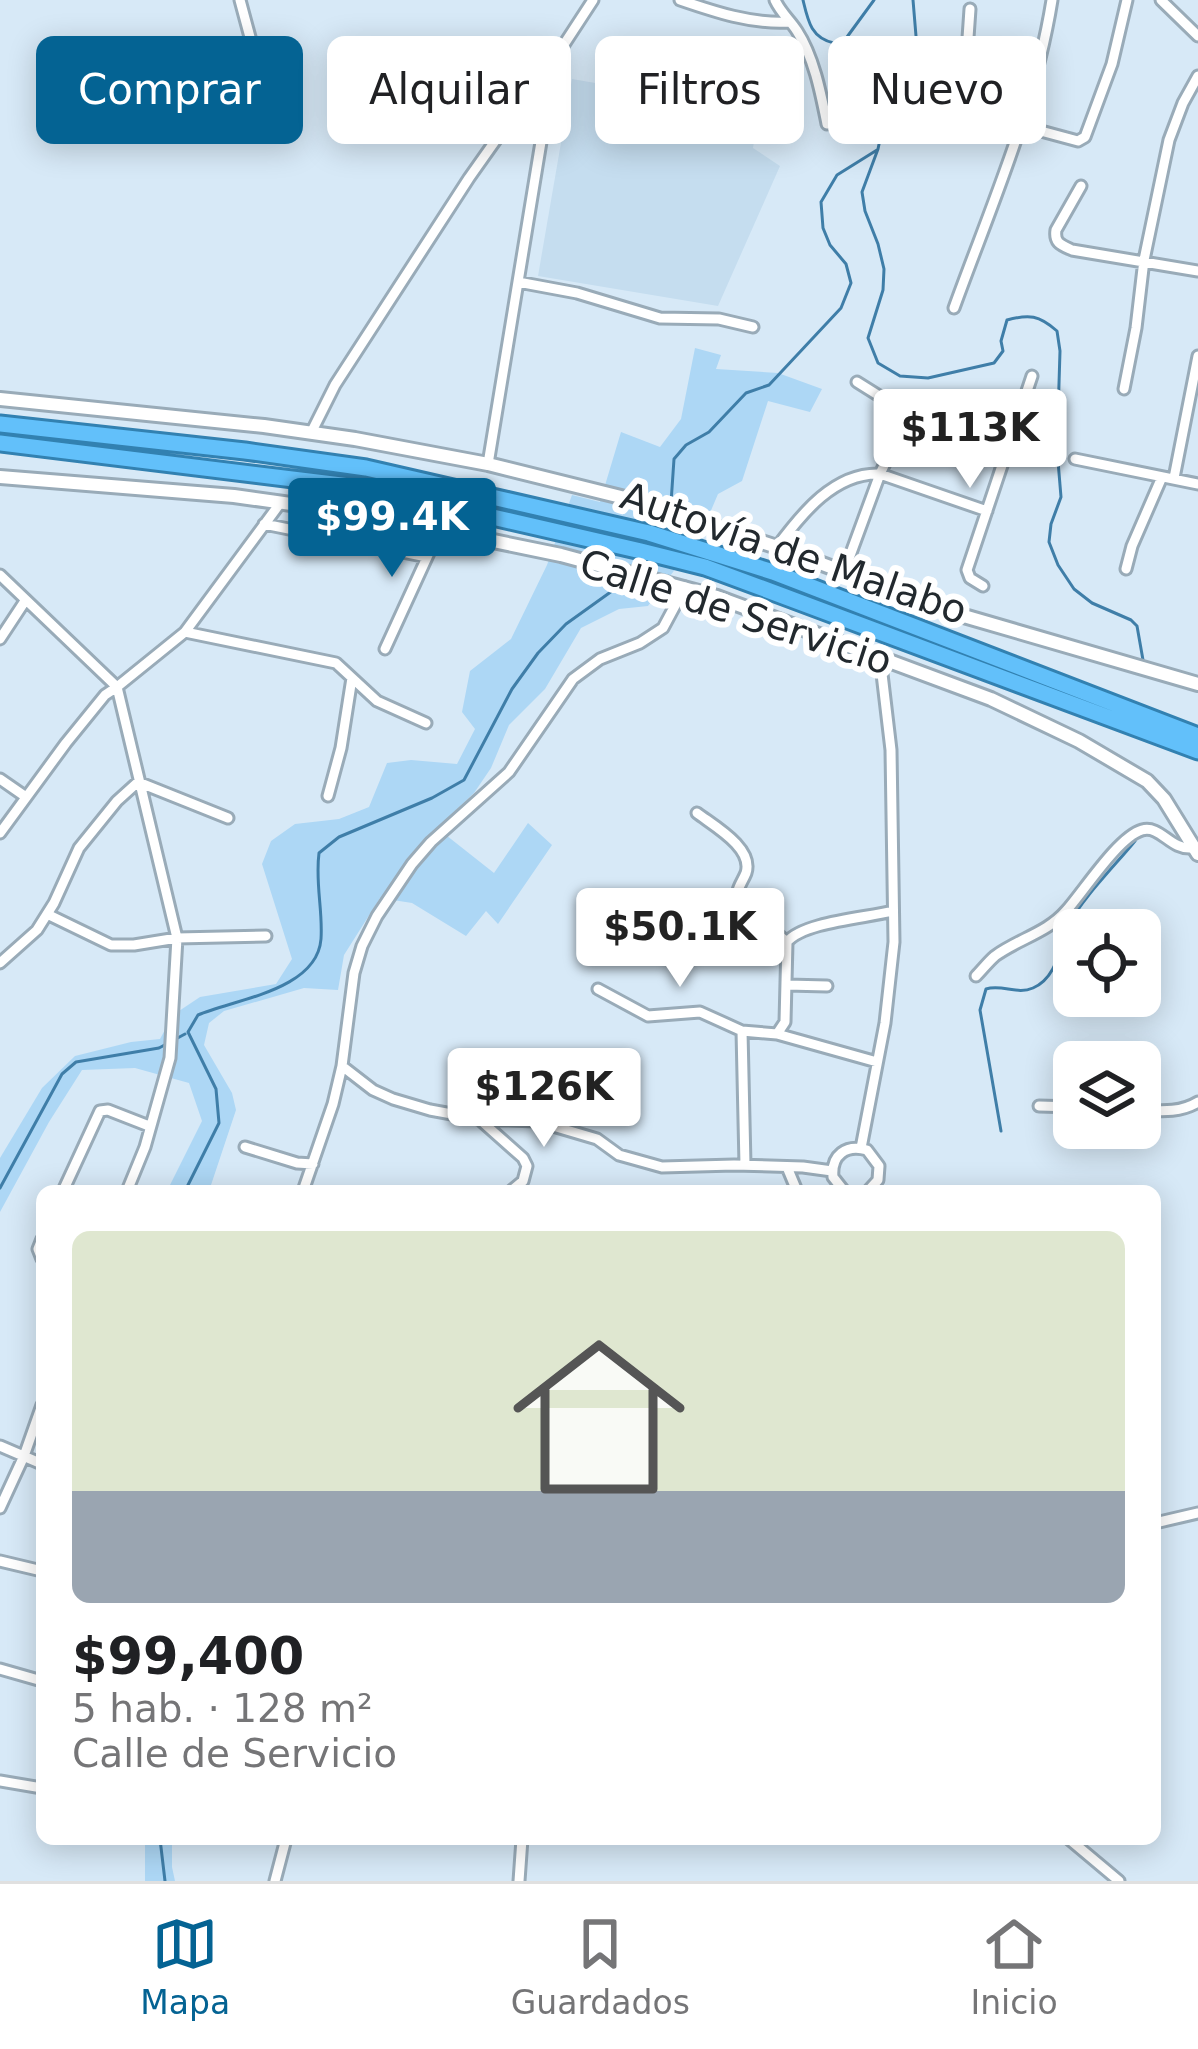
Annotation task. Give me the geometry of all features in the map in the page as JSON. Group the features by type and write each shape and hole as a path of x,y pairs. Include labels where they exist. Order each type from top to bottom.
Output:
{"highway":[{"name":"Autovía de Malabo","path":"0,424 366,468 649,533 773,572 1198,736"},
{"name":"Autovía de Malabo","path":"0,443 365,488 640,550 759,587 1198,751"}],"street":[{"path":"240,0 250,36"},
{"path":"570,36 593,0"},
{"path":"680,0 768,23 788,22"},
{"path":"775,0 804,46 827,124"},
{"path":"1045,36 1052,0"},
{"path":"1046,132 1078,141 1085,137 1112,64 1127,0"},
{"path":"1161,0 1198,36"},
{"path":"968,36 970,9"},
{"path":"1124,388 1169,140 1198,76"},
{"path":"311,433 335,385 494,144"},
{"path":"488,464 541,144"},
{"path":"954,308 1016,144"},
{"path":"1082,186 1056,230 1059,244 1198,271"},
{"path":"518,282 593,297 660,318 719,319 752,327"},
{"path":"1126,568 1132,546 1168,478 1198,356"},
{"path":"983,586 967,570 1032,376"},
{"path":"857,382 908,414 1010,440"},
{"name":"Calle de Servicio","path":"0,399 311,433 488,464 625,498 778,547 950,612 1198,683"},
{"path":"844,572 908,414"},
{"path":"1075,459 1198,484"},
{"path":"778,547 796,521 836,485 864,473 880,474 987,511"},
{"name":"Calle de Servicio","path":"0,477 281,502 440,529 685,587 1037,719 1147,781 1195,851"},
{"path":"0,833 105,695 185,632 281,502"},
{"path":"264,524 427,557"},
{"path":"385,650 440,529"},
{"path":"0,575 117,686 167,888 177,938 172,1041 145,1148 130,1185"},
{"path":"306,1185 342,1066 349,996 362,946 376,916 431,842 509,772 573,679 600,659 663,628 685,587"},
{"path":"0,639 25,601"},
{"path":"185,632 336,663 377,700 426,722"},
{"path":"861,1148 891,978 891,750 885,663"},
{"path":"328,796 352,678"},
{"path":"0,779 26,797"},
{"path":"138,782 228,818"},
{"path":"0,963 37,930 79,848 138,782"},
{"path":"697,813 747,858 748,868 736,892 738,901 787,943"},
{"path":"976,976 993,958 1061,917 1105,862 1141,830 1152,829 1180,849 1195,851"},
{"path":"777,1034 785,1022 787,943 793,934 893,911"},
{"path":"47,914 111,945 266,935"},
{"path":"787,986 827,986"},
{"path":"598,988 647,1016 700,1012 742,1030 777,1034 878,1062"},
{"path":"742,1030 745,1166"},
{"path":"342,1066 393,1099 478,1118 536,1120 597,1139 619,1155 662,1167 832,1171"},
{"path":"1161,1111 1198,1102"},
{"path":"1039,1106 1053,1106"},
{"path":"66,1185 100,1111 149,1126"},
{"path":"478,1118 523,1158 527,1166 518,1185"},
{"path":"244,1147 313,1164"},
{"path":"838,1185 832,1171 841,1153 854,1147 872,1154 879,1166 873,1185"},
{"path":"787,1167 794,1185"},
{"path":"0,1508 36,1423"},
{"path":"0,1446 36,1461"},
{"path":"1161,1522 1198,1513"},
{"path":"0,1561 36,1570"},
{"path":"0,1669 36,1679"},
{"path":"0,1781 36,1787"},
{"path":"275,1881 284,1845"},
{"path":"519,1881 522,1845"},
{"path":"1076,1845 1119,1881"}],"shaded area":[{"path":"572,79 595,83 595,144 754,144 780,166 718,306 538,276 561,144 571,144"},
{"path":"695,348 721,355 716,369 778,373 822,389 810,412 768,401 742,481 718,494 701,534 648,606 619,609 581,628 545,689 509,725 491,768 474,793 437,828 494,873 528,823 552,845 498,924 486,911 466,936 412,903 380,898 344,955 338,990 304,988 224,1011 209,1023 204,1045 232,1093 236,1110 211,1185 170,1185 202,1121 189,1083 135,1068 82,1070 0,1212 0,1158 42,1088 75,1056 160,1039 173,1015 200,997 276,984 292,959 262,864 271,841 295,824 339,819 369,807 387,763 457,764 475,729 462,712 470,671 511,639 547,565 572,495 600,502 621,432 660,447 681,419"},
{"path":"145,1845 172,1845 175,1881 145,1881"}],"waterway":[{"path":"803,0 815,33 834,43 847,37 874,0"},
{"path":"913,0 916,36 910,63 887,106 862,192 884,269 883,290 868,338 878,363 900,376 928,378 994,363 1003,351 1007,320 1034,317 1057,331 1061,497 1049,542 1074,589 1137,626 1143,660"},
{"path":"671,503 674,459 686,445 709,432 746,393 769,385 841,308 851,283 846,264 823,228 821,202 837,175 877,150"},
{"path":"188,1185 219,1123 216,1089 188,1032 198,1015 272,990 305,970 321,939 319,853 339,837 464,780 512,689 538,653 566,624 619,586"},
{"path":"1001,1131 980,1010 986,989 1027,990 1041,983 1053,968 1075,914 1135,841"},
{"path":"0,1188 62,1074 76,1062 159,1048 185,1034"},
{"path":"161,1845 165,1881"}]}
